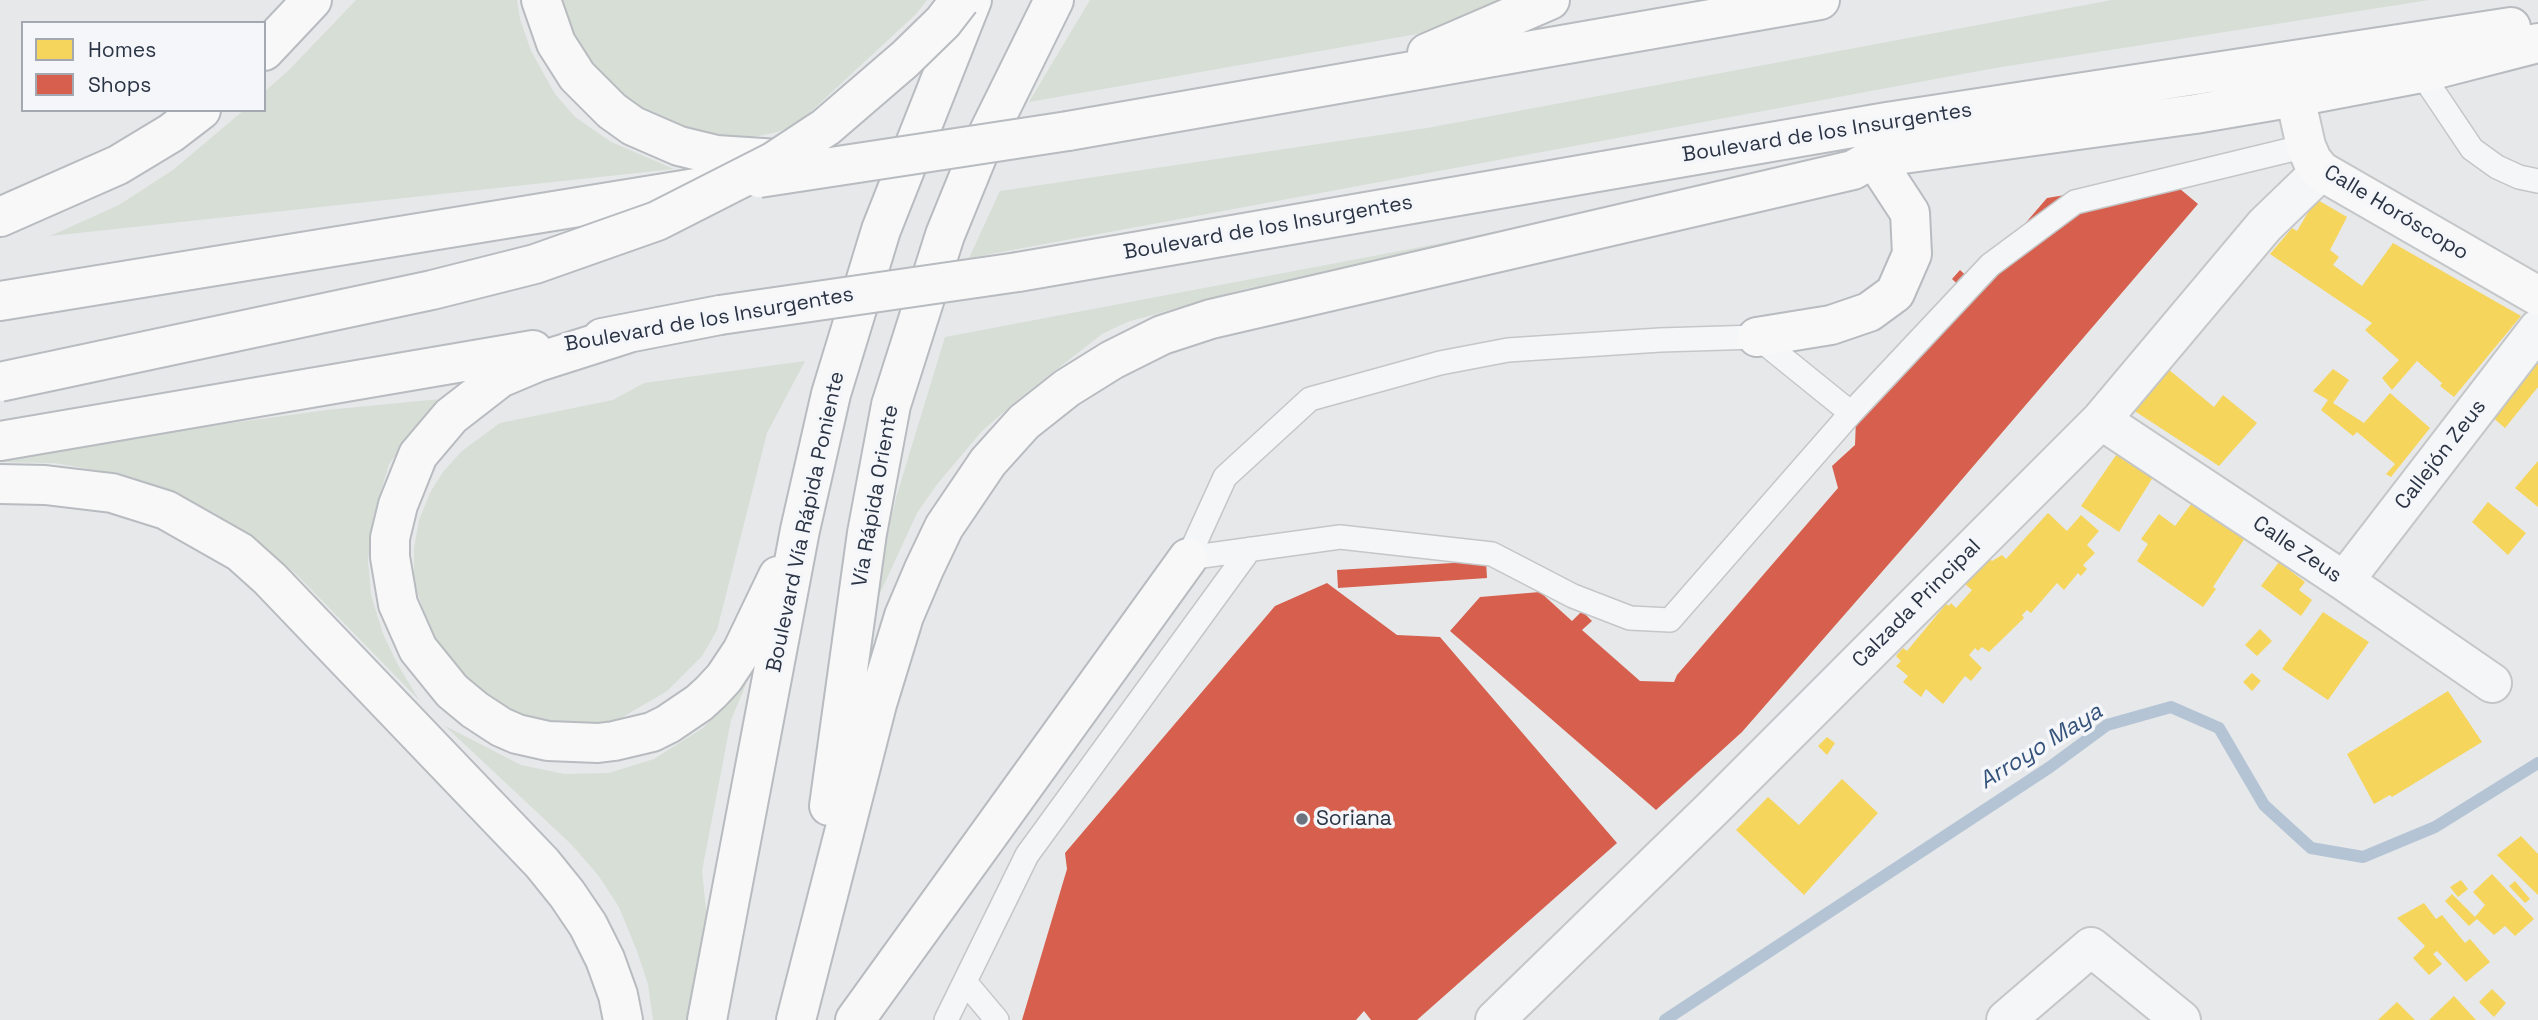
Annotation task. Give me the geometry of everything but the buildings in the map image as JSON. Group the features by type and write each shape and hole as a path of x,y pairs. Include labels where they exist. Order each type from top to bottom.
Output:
{"main road":[{"path":"266,49 312,0"},
{"path":"541,0 555,43 592,93 633,126 679,146 715,170"},
{"path":"927,112 955,0"},
{"path":"0,382 432,290 535,264 657,221 773,162 825,127 905,59 943,22 960,0"},
{"name":"Boulevard Vía Rápida Poniente","path":"707,1020 800,530 835,382 881,230 972,0"},
{"name":"Vía Rápida Oriente","path":"796,1020 847,685 867,533 891,405 945,235 978,154 1054,0"},
{"path":"1367,79 1550,0"},
{"path":"0,302 715,170 856,163 1068,131 1820,0"},
{"name":"Boulevard de los Insurgentes","path":"0,441 629,333 720,314 1018,271 1887,122 2538,23"},
{"path":"796,1020 877,704 914,592 944,527 981,470 1024,422 1067,388 1112,360 1184,326 1853,170 1874,158 2181,116 2295,97 2421,73 2538,43"},
{"name":"Calle Horóscopo","path":"2295,97 2313,158 2538,296"},
{"path":"0,217 118,165 171,133 198,112"},
{"path":"1757,337 1831,325 1869,312 1895,293 1912,254 1910,213 1874,158"},
{"path":"629,333 538,362 500,378 451,416 418,455 398,505 390,538 390,557 394,588 403,620 428,664 452,691 475,710 517,734 548,741 598,743 652,732 699,703 724,678 742,651 800,530"},
{"path":"0,484 45,485 112,493 166,510 240,552 270,579 542,863 567,894 599,948 618,995 623,1020"},
{"path":"855,1020 1188,558"}],"street":[{"name":"Calzada Principal","path":"1495,1020 1713,808 2101,420 2265,225 2313,158"},
{"name":"Callejón Zeus","path":"2344,581 2538,329"},
{"name":"Calle Zeus","path":"2101,420 2492,683"},
{"path":"2006,1020 2091,947 2181,1020"}],"lane":[{"path":"2421,73 2472,149 2497,167 2519,177 2538,181"},
{"path":"1188,558 1340,537 1492,554 1573,596 1630,618 1670,620 1851,413 1990,265 2075,202 2313,158"},
{"path":"1188,558 1225,477 1310,399 1440,363 1508,350 1757,337 1851,413"},
{"path":"946,1020 1027,855 1250,549"},
{"path":"965,982 997,1020"}],"shaded area":[{"path":"356,0 517,0 520,19 531,51 555,94 575,117 611,142 674,169 50,236 119,205 173,170 242,112 266,112 266,90"},
{"path":"560,0 927,0 916,14 805,117 777,132 735,141 668,125 611,90 569,35"},
{"path":"1090,0 1528,0 1440,30 1029,102"},
{"path":"2112,0 2429,0 1995,68 969,258 1000,191 1427,128"},
{"path":"1722,182 1449,254 1249,288 1127,322 1102,334 982,431 938,483 917,513 864,628 896,498 945,337 1437,244"},
{"path":"805,361 767,433 717,630 702,656 667,691 621,718 595,724 541,721 513,714 467,681 432,636 414,582 414,549 419,520 431,491 443,472 462,451 500,423 613,400 644,383"},
{"path":"451,398 418,424 389,464 373,518 368,561 371,595 383,634 419,700 299,577 256,540 214,513 173,492 112,473 54,463 0,462 0,455 327,410"},
{"path":"759,653 731,720 702,871 709,938 688,1020 653,1020 648,984 637,951 619,907 598,875 571,844 445,726 521,765 564,774 609,773 654,759 703,728 726,704"}],"waterway":[{"name":"Arroyo Maya","path":"1665,1020 2050,767 2107,725 2171,707 2219,728 2264,805 2311,848 2363,857 2435,827 2538,763"}],"place":[{"name":"Soriana","path":"1302,819"}]}
